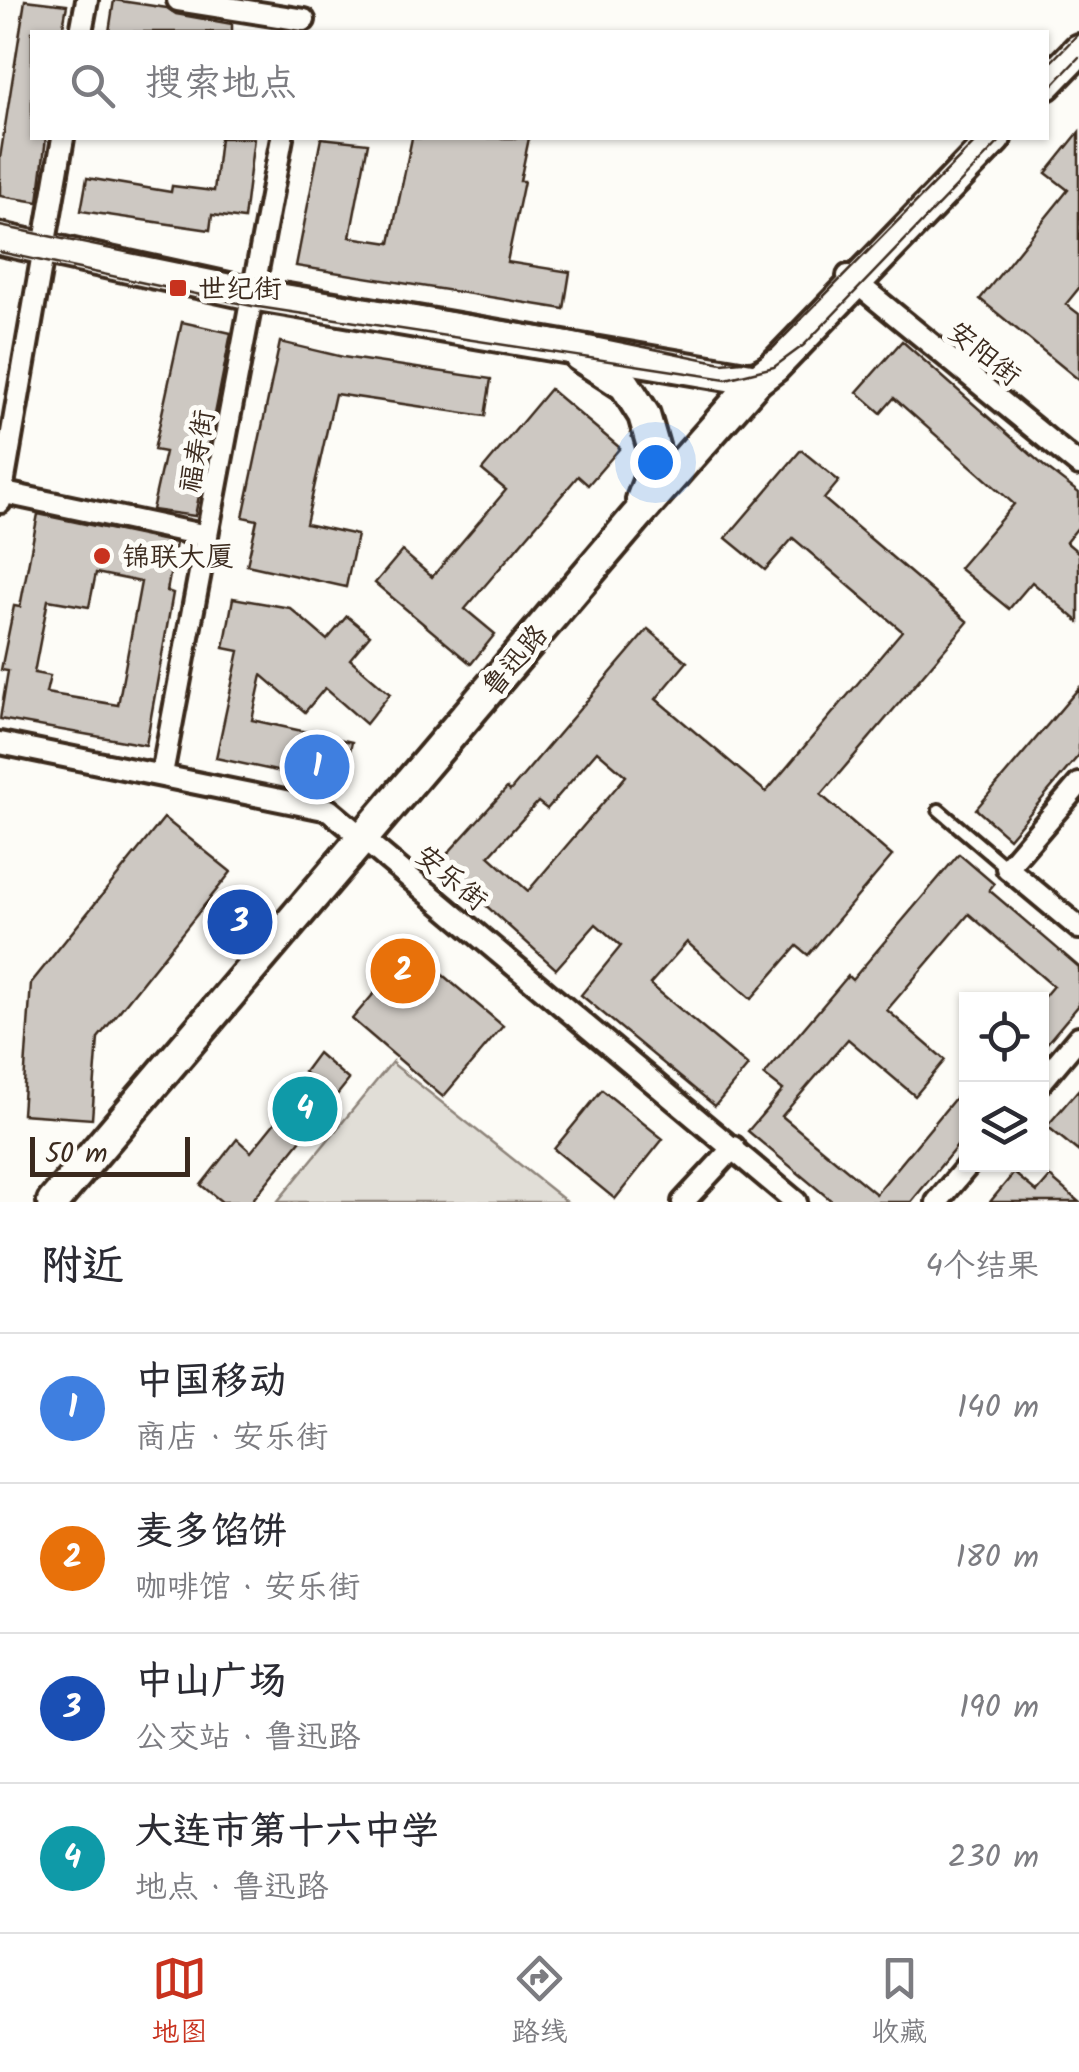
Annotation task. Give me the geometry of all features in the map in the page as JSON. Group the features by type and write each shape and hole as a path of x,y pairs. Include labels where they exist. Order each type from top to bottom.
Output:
{"main road":[{"path":"1049,81 1079,50"},
{"name":"鲁迅路","path":"53,1202 757,380 774,367 851,279 993,140"},
{"path":"0,239 252,294 757,380"},
{"path":"569,349 625,385 644,415 657,460 635,518"}],"street":[{"path":"81,30 87,0"},
{"path":"178,0 305,18"},
{"path":"63,140 1,495 208,536"},
{"name":"福寿街","path":"162,774 282,140"},
{"name":"安阳街","path":"851,279 1079,465"},
{"name":"安乐街","path":"0,743 329,810 796,1202"},
{"path":"1079,784 1007,868 1079,928"},
{"path":"1049,1073 1079,1037"},
{"path":"683,1202 734,1147"},
{"path":"937,1202 962,1172"}],"lane":[{"path":"939,810 1007,868"}],"shaded area":[{"path":"392,1063 567,1202 277,1202"}],"building":[{"path":"25,0 67,5 62,30 30,30 30,140 46,140 38,202 0,196 0,158"},
{"path":"114,0 232,24 232,30 109,30"},
{"path":"1079,132 1079,288 1066,304 1079,314 1079,380 980,299 1068,190 1046,173"},
{"path":"220,140 254,140 244,219 212,215 210,230 81,211 87,178 171,192 172,186 214,191"},
{"path":"321,140 368,143 350,237 390,243 412,140 529,140 507,262 570,272 564,309 296,266"},
{"path":"182,322 231,333 195,516 152,510 165,452 154,450"},
{"path":"902,341 1079,493 1079,526 1066,542 1079,553 1079,622 1032,582 1009,609 959,568 1014,504 894,398 881,413 857,392"},
{"path":"280,342 343,357 491,379 485,416 335,394 306,524 357,535 346,587 247,565 257,520 243,517"},
{"path":"550,389 620,448 588,485 578,476 465,609 495,634 471,664 375,583 402,551 432,577 506,490 482,470"},
{"path":"801,450 839,481 824,499 968,622 821,795 892,856 808,955 797,946 751,999 687,942 650,984 748,1066 715,1106 581,995 621,946 596,924 556,969 439,863 507,788 510,791 648,629 687,662 656,699 766,792 902,631 793,538 765,570 726,538","holes":["597,751 626,776 528,891 489,856 538,802 547,809"]},
{"path":"38,514 176,543 167,591 173,593 146,745 0,719 8,671 1,670 14,606 20,607","holes":["96,573 141,582 118,705 46,693 50,676 34,673 48,600 89,607"]},
{"path":"233,598 290,608 327,640 347,616 370,635 350,659 390,694 366,724 325,688 305,712 262,675 252,720 352,742 342,785 216,758 239,651 224,648"},
{"path":"1079,688 1079,755 1009,838 976,809"},
{"path":"164,818 231,872 98,1038 92,1119 22,1114 31,983"},
{"path":"959,854 994,884 989,890 1079,967 1079,1005 1049,1041 1048,992 1053,986 969,914 887,1010 945,1060 915,1096 848,1039 782,1116 876,1194 959,1093 959,1144 911,1202 833,1202 748,1131 783,1090 764,1075 848,976 852,980"},
{"path":"412,949 503,1026 443,1097 352,1019"},
{"path":"318,1053 349,1080 251,1202 222,1202 201,1185 237,1139 251,1152 311,1078 304,1072"},
{"path":"1079,1089 1079,1152 1049,1124"},
{"path":"602,1090 663,1139 615,1199 554,1149"},
{"path":"1014,1173 1037,1192 1050,1177 1079,1202 990,1202"}],"tram line":[{"path":"1049,64 1079,33"},
{"path":"1049,89 1079,57"},
{"path":"0,226 257,279 571,332 722,363 751,360 772,349 977,140"},
{"path":"0,252 252,306 726,379 774,367 804,345 1001,140"}],"place":[{"name":"世纪街","path":"178,288"},
{"name":"锦联大厦","path":"102,556"},
{"name":"中国移动","path":"317,767"},
{"name":"中山广场","path":"240,922"},
{"name":"麦多馅饼","path":"403,971"},
{"name":"大连市第十六中学","path":"305,1109"}]}
